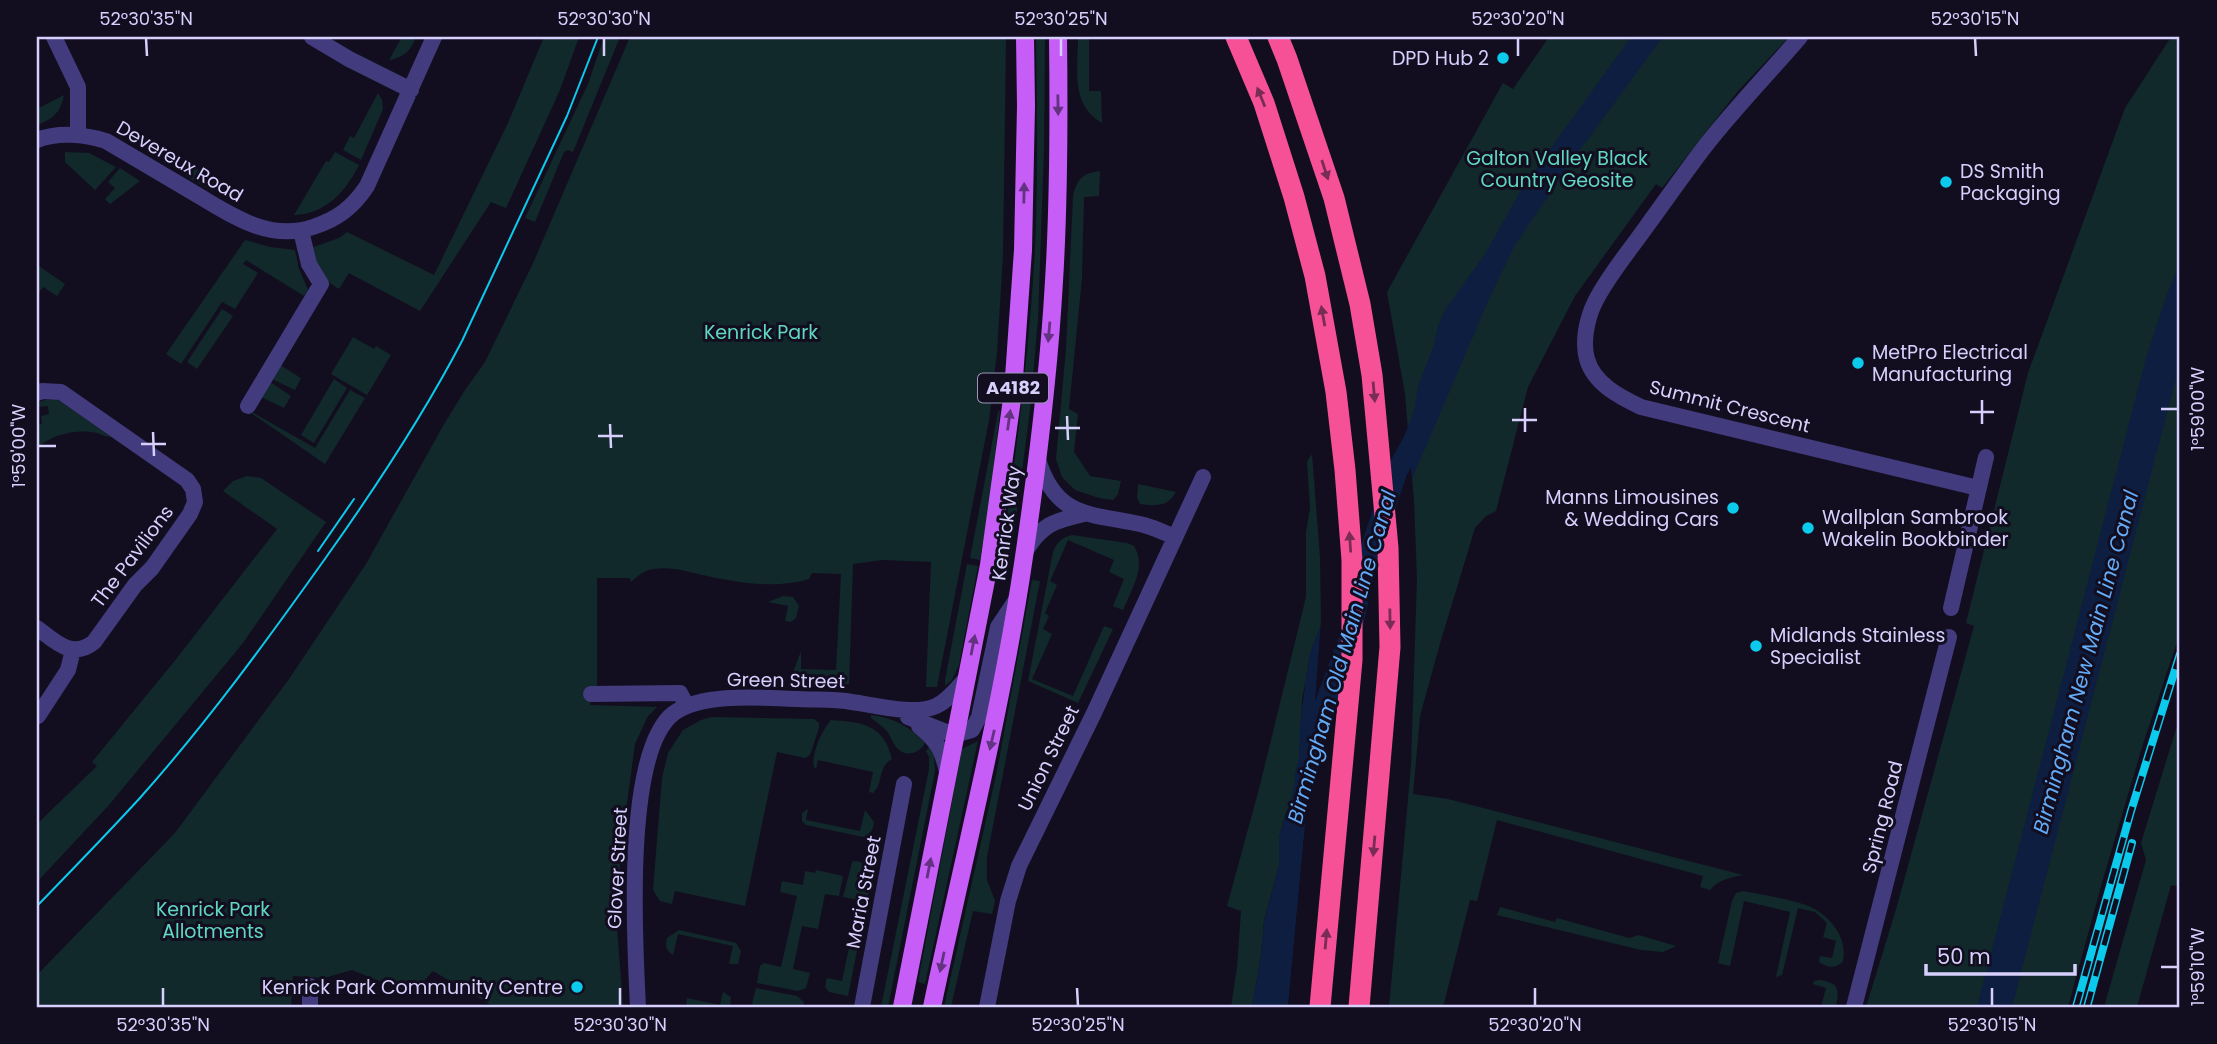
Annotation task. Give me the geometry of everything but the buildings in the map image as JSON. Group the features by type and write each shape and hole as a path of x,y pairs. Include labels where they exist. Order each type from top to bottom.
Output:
{"highway":[{"path":"1236,37 1264,103 1294,197 1315,276 1336,392 1345,470 1352,560 1352,660 1320,1007"},
{"path":"1278,37 1334,198 1360,304 1372,375 1388,548 1390,647 1359,1007"}],"main road":[{"name":"Kenrick Way","path":"902,1007 989,565 1013,392 1023,250 1025,37"},
{"name":"Kenrick Way","path":"932,1007 994,729 1025,552 1054,281 1059,144 1058,37"}],"street":[{"path":"54,37 78,87 78,135"},
{"path":"312,37 411,90"},
{"name":"Devereux Road","path":"37,140 60,135 92,136 106,141 241,220 275,232 302,231 329,222 357,201 367,186 434,37"},
{"name":"Summit Crescent","path":"1800,37 1707,144 1609,279 1594,304 1589,319 1585,343 1592,371 1602,384 1641,407 1979,488"},
{"path":"248,407 321,284 309,264 302,231"},
{"name":"The Pavilions","path":"37,393 61,393 187,480 193,489 195,502 191,514 94,642 85,650 73,650"},
{"path":"1037,455 1043,477 1067,505 1084,514 1147,526 1175,537"},
{"path":"1951,608 1986,457"},
{"name":"Union Street","path":"987,1007 1008,901 1019,866 1203,477"},
{"path":"1025,552 1043,528 1058,520 1084,514"},
{"path":"954,736 972,730 979,717 998,627 1016,600"},
{"path":"37,628 73,650 68,670 38,716"},
{"name":"Spring Road","path":"1854,1007 1950,636"},
{"name":"Green Street","path":"658,733 667,719 687,706 725,698 849,701 917,710 935,707 951,695 967,677"},
{"path":"591,694 680,693 687,706"},
{"name":"Green Street","path":"883,707 954,736"},
{"name":"Green Street","path":"908,717 934,739 944,755 947,772"},
{"name":"Glover Street","path":"638,1007 635,869 644,777 658,733"},
{"name":"Maria Street","path":"862,1007 904,784"},
{"path":"310,986 310,1007"}],"green space":[{"path":"402,37 416,37 406,53 389,60"},
{"path":"544,37 579,37 560,90 506,208 491,202 420,311 349,273 339,289 327,280 318,267 311,248 339,238 347,232 434,275 508,123"},
{"path":"604,37 620,37 573,152 564,152 535,222 525,218 588,84"},
{"name":"Kenrick Park","path":"630,37 1006,37 1003,255 997,353 989,420 937,687 926,687 931,562 882,560 853,564 849,684 790,681 801,651 801,669 836,670 841,574 812,573 809,579 784,584 732,581 667,568 647,571 631,582 630,578 597,578 597,685 591,694 590,705 657,707 648,716 635,744 621,847 617,927 623,1007 492,1007 433,971 412,994 352,970 324,978 293,976 291,1007 37,1007 37,975 175,833 289,679 366,564 443,426 485,362 534,261"},
{"path":"1036,37 1045,37 1038,319 1030,410 1010,564 1000,562 1021,406 1035,250"},
{"path":"1078,37 1089,37 1089,91 1101,91 1102,123 1092,115 1080,96 1077,73"},
{"name":"Galton Valley Black Country Geosite","path":"1549,37 1789,37 1738,91 1662,188 1656,184 1575,296 1528,387 1496,511 1486,516 1475,528 1441,640 1420,716 1413,794 1448,799 1743,875 1721,881 1710,890 1700,887 1703,876 1497,820 1477,901 1470,900 1443,1007 1389,1007 1411,766 1417,578 1405,394 1387,292 1503,83 1513,89"},
{"path":"2171,37 2180,37 2180,633 2143,744 2068,1007 1866,1007 1895,913 1974,626 1966,623 2028,373 2125,108"},
{"path":"378,93 383,109 361,160 343,150 350,136 354,138"},
{"path":"64,95 55,114 37,125 37,109"},
{"path":"65,152 89,153 116,167 95,190 65,162"},
{"path":"335,152 359,165 354,175 341,192 325,206 305,214 294,215 326,161 329,162"},
{"path":"192,166 218,180 212,191 186,176"},
{"path":"120,168 140,181 110,204 105,199 115,188 108,182"},
{"path":"1100,171 1099,196 1084,197 1082,278 1069,409 1078,414 1074,452 1090,476 1121,481 1118,494 1113,500 1075,490 1062,477 1056,459 1066,349 1073,196 1082,178 1089,173"},
{"path":"245,240 295,250 308,290 304,296 246,260 243,264 258,273 235,309 222,302 181,364 166,354"},
{"path":"39,266 65,284 57,296 43,287 37,295"},
{"path":"222,309 233,316 197,369 187,362"},
{"path":"353,337 391,355 367,395 331,374"},
{"path":"280,365 301,378 295,390 272,379"},
{"path":"334,379 347,388 314,443 301,435"},
{"path":"270,382 291,396 284,408 261,397"},
{"path":"350,390 365,398 325,464 238,404 315,448"},
{"path":"56,399 112,437 93,432 69,433 48,440 37,448 37,425 42,424 41,416 49,414 48,406 37,407 37,403"},
{"path":"1000,410 990,500 980,560 970,558"},
{"path":"1312,454 1320,557 1321,625 1310,654 1302,699 1299,766 1279,838 1279,865 1264,921 1252,1007 1231,1007 1241,911 1227,906 1306,597 1306,532 1310,508 1307,462"},
{"path":"247,476 261,478 326,522 243,643 109,805 37,882 37,824 97,766 92,762 277,529 223,491 233,481"},
{"path":"1138,484 1176,492 1161,504 1140,504 1137,498"},
{"path":"1072,535 1127,543 1134,546 1139,562 1136,578 1123,610 1113,606 1124,579 1109,572 1114,560 1068,540 1050,581 1057,585 1045,613 1049,616 1043,629 1052,634 1032,679 1073,696 1104,626 1113,629 1078,703 1028,681 1053,552 1060,541"},
{"path":"967,564 978,566 959,665 952,680 945,686 945,680"},
{"path":"1032,580 1040,581 987,857 987,880 995,901 992,914 973,911 951,1007 944,1007 997,771"},
{"path":"783,596 793,597 799,606 796,618 791,622 785,621 788,606 768,602"},
{"path":"871,715 901,724 925,743 912,753 904,753 895,746 887,731 871,718"},
{"path":"2180,716 2180,887 2171,885 2137,1007 2104,1007 2146,860 2141,843"},
{"path":"712,717 814,719 819,723 810,755 805,758 777,752 745,906 675,891 672,904 660,901 653,890 662,778 668,753 683,730"},
{"path":"831,720 862,724 878,732 884,739 892,759 884,766 873,793 869,792 873,772 818,760 816,769 814,767 818,742"},
{"path":"978,741 925,984 918,982 962,749"},
{"path":"929,747 934,755 935,771 888,1007 881,1007 929,769 926,751"},
{"path":"808,809 806,820 860,831 865,810 874,822 873,827 870,833 863,837 806,825 802,821 802,813"},
{"path":"856,861 868,867 871,880 848,996 829,992 825,987 827,978 842,981 859,900 843,897 852,862"},
{"path":"816,870 843,876 839,896 825,894 818,929 802,926 793,969 810,973 806,988 798,991 757,983 760,966 764,963 781,967 797,896 780,892 782,881 803,885 805,871 815,873"},
{"path":"1744,891 1793,901 1818,911 1830,921 1841,939 1843,961 1831,967 1819,962 1820,956 1832,958 1836,941 1823,937 1827,923 1815,912 1798,908 1782,975 1776,977 1790,912 1744,901 1730,966 1718,963 1732,901 1736,893"},
{"path":"1500,907 1555,922 1557,918 1629,938 1639,935 1676,946 1663,952 1641,950 1497,915"},
{"path":"679,930 736,943 741,951 738,964 729,964 733,946 678,934 673,955 667,948 667,938"},
{"path":"1820,980 1837,988 1836,1007 1821,1007 1826,988 1813,984 1814,981"},
{"path":"756,988 797,996 804,1002 803,1007 754,1007 752,1004"},
{"path":"723,992 731,997 730,1007 686,1007 687,998 720,1005"}],"water":[{"path":"1631,37 1663,37 1571,162 1514,247 1412,479 1408,429 1418,386 1445,310 1485,254 1523,187"},
{"name":"Birmingham New Main Line Canal","path":"2180,262 2180,363 2012,1007 1977,1007 2146,358"},
{"path":"1321,625 1288,1007 1252,1007 1264,922 1279,865 1279,838 1299,766 1300,723 1310,654"}],"pier":[{"path":"1321,622 1325,625 1313,785 1292,1007 1288,1007 1309,784"}],"waterway":[{"name":"Birmingham Old Main Line Canal","path":"1305,777 1319,721 1350,637 1366,563 1397,471 1421,423"}],"tram line":[{"path":"37,906 139,799 213,711 305,587 398,451 462,341 567,116 598,37"},
{"path":"318,551 354,499"}],"railway":[{"path":"2076,1007 2131,811 2180,654"},
{"path":"2087,1007 2132,843"}],"place":[{"name":"DPD Hub 2","path":"1503,58"},
{"name":"DS Smith Packaging","path":"1946,182"},
{"name":"MetPro Electrical Manufacturing","path":"1858,363"},
{"name":"Manns Limousines & Wedding Cars","path":"1733,508"},
{"name":"Wallplan Sambrook Wakelin Bookbinder","path":"1808,528"},
{"name":"Midlands Stainless Specialist","path":"1756,646"},
{"name":"Kenrick Park Community Centre","path":"577,987"}],"park label":[{"name":"Kenrick Park Allotments","path":"213,920"}]}
